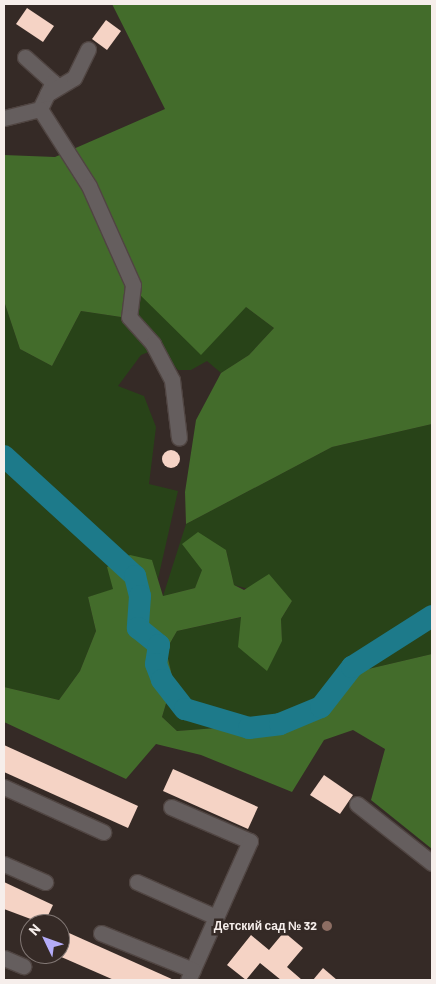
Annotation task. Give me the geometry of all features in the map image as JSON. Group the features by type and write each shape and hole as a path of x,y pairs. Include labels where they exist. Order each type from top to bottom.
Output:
{"lane":[{"path":"47,94 74,78 88,50"},
{"path":"26,57 53,82 40,109"},
{"path":"4,118 40,109"},
{"path":"40,109 89,186 133,285 129,317 153,344 172,380 179,438"},
{"path":"4,787 103,832"},
{"path":"357,804 432,863"},
{"path":"101,933 190,975 250,841 170,807"},
{"path":"4,864 45,882"},
{"path":"137,882 216,917"},
{"path":"4,958 23,966"}],"green space":[{"path":"112,4 432,4 432,424 332,447 186,524 185,492 196,420 221,373 249,355 274,328 246,307 201,355 132,287 121,317 81,311 52,366 20,349 4,301 4,155 55,157 165,109"},
{"path":"132,287 246,307 274,328 249,355 221,373 207,361 191,370 178,370 132,316"},
{"path":"4,301 20,349 52,366 81,311 121,317 140,330 151,351 141,355 118,386 144,396 156,427 149,484 178,491 158,579 152,561 113,590 88,597 96,631 80,671 59,700 4,687"},
{"path":"432,424 432,654 364,670 339,695 271,724 177,731 162,717 173,680 166,650 177,631 242,617 282,642 281,619 292,601 234,585 226,550 202,571 195,588 163,596 186,524 332,447"},
{"path":"198,532 226,550 234,585 244,590 269,574 292,601 281,619 282,641 267,671 238,647 241,617 177,631 166,650 173,680 162,717 177,731 271,724 339,695 364,670 432,654 432,849 371,800 385,749 353,730 324,740 292,792 201,755 156,744 126,779 4,722 4,687 59,700 80,671 96,631 88,597 113,589 107,567 130,555 152,560 163,596 195,588 202,570 182,544"}],"building":[{"path":"27,8 54,26 43,42 16,24"},
{"path":"106,20 121,31 107,50 92,39"},
{"path":"171,450 177,453 180,459 177,465 171,468 165,465 162,459 165,453"},
{"path":"4,745 138,806 128,828 4,772"},
{"path":"173,769 258,807 248,829 163,791"},
{"path":"324,775 353,795 340,814 310,795"},
{"path":"4,882 53,905 49,914 20,915 4,909"},
{"path":"284,932 303,948 287,967 302,980 281,980 260,963 246,980 227,965 251,935 269,950"},
{"path":"70,933 174,980 114,980 70,961"},
{"path":"323,968 337,980 313,980"}],"waterway":[{"path":"4,456 135,576 140,596 138,628 159,645 156,664 162,680 185,709 249,728 280,724 321,707 352,667 432,616"}],"place":[{"name":"Детский сад № 32","path":"327,926"}]}
